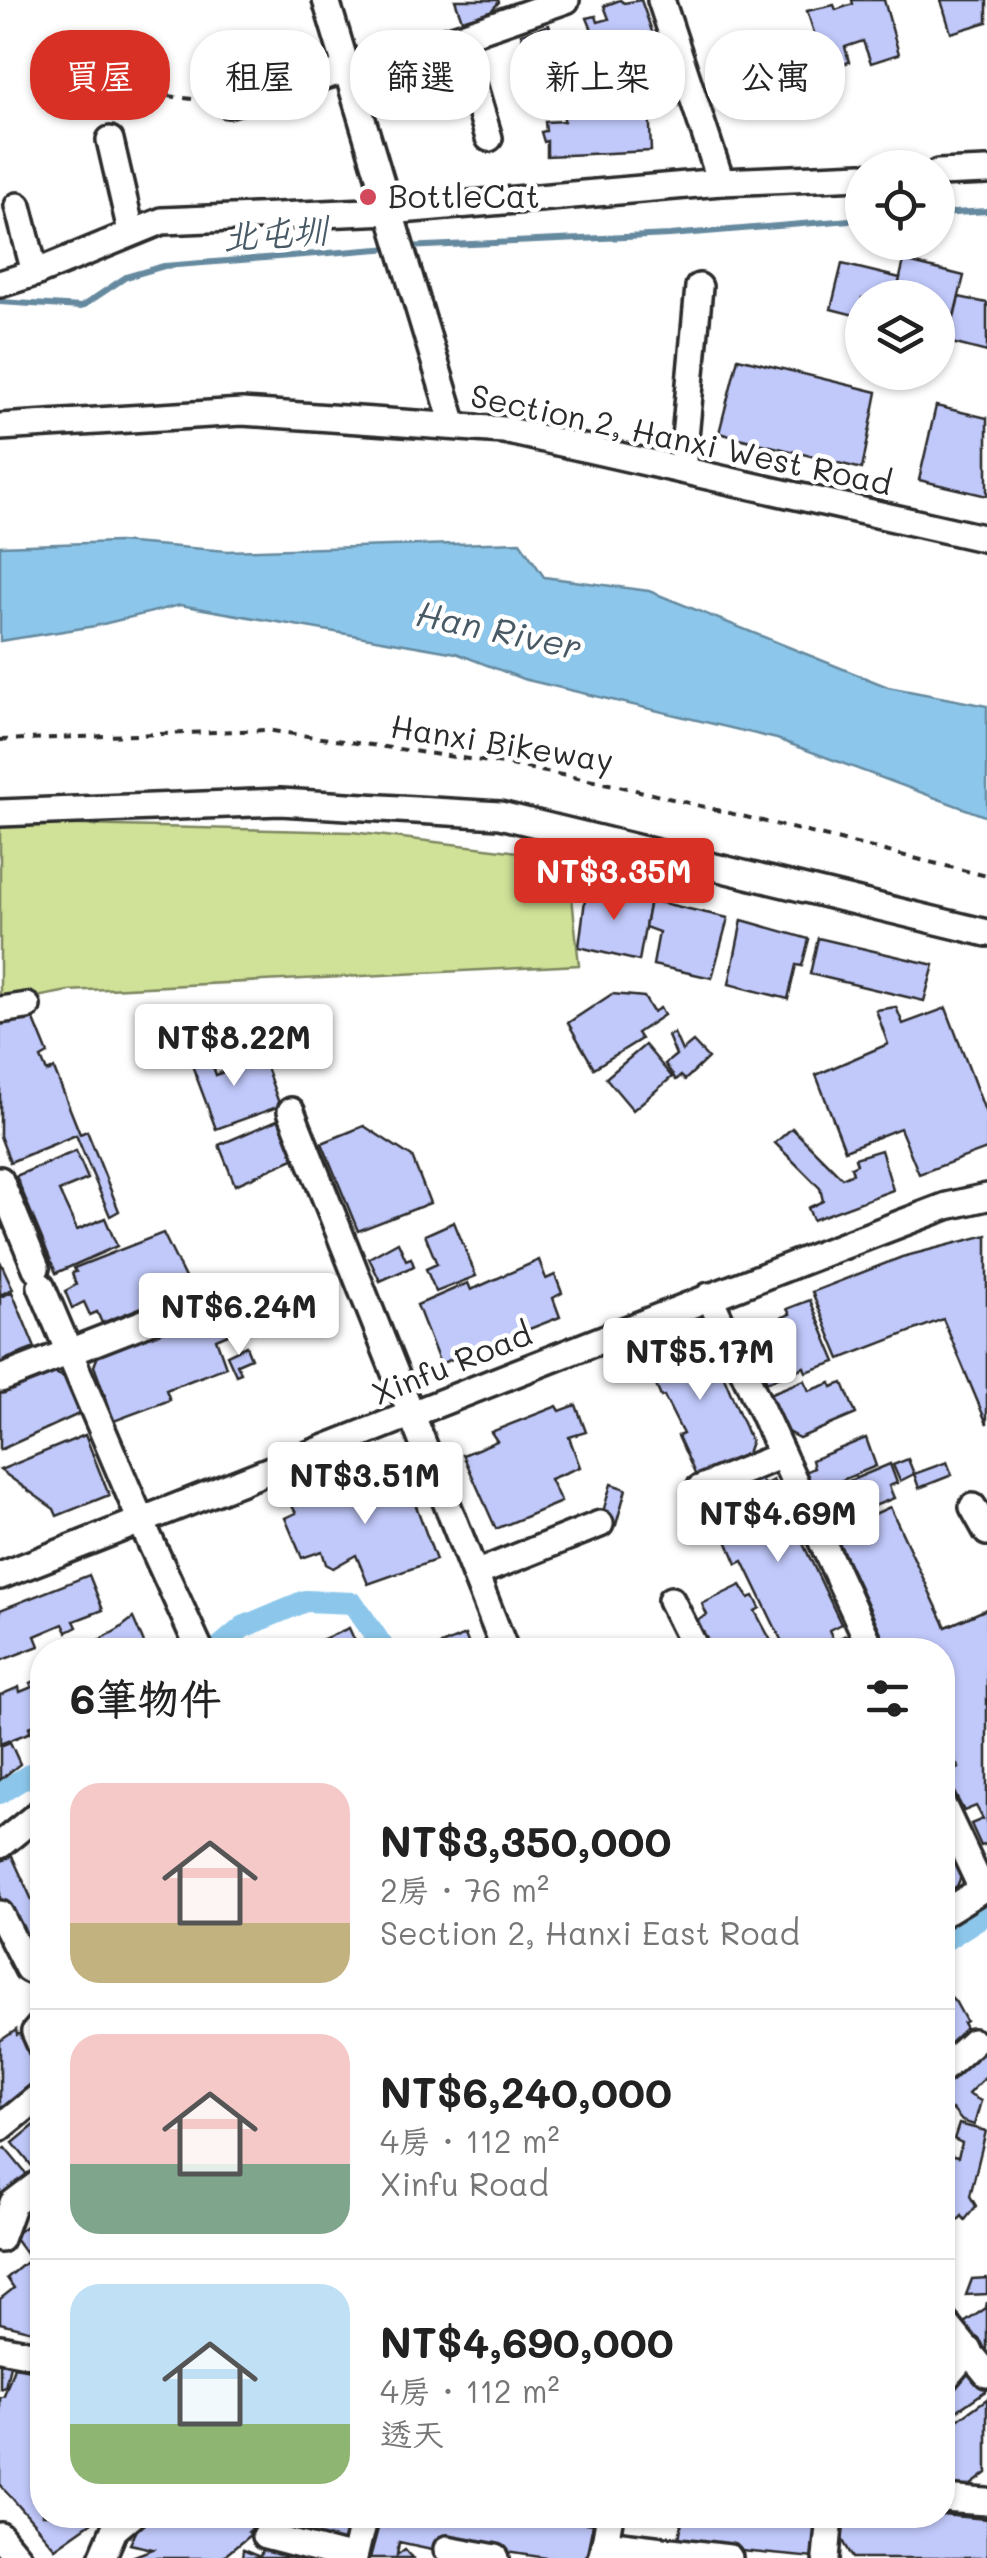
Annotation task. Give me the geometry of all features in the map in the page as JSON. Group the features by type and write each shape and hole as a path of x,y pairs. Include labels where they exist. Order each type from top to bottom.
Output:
{"street":[{"path":"326,0 454,425"},
{"path":"473,30 515,9 566,0"},
{"path":"661,0 721,182"},
{"path":"330,75 350,69"},
{"path":"484,120 489,138"},
{"path":"110,140 132,232"},
{"path":"955,172 987,171"},
{"path":"0,284 162,221 390,212 721,182 845,177"},
{"path":"18,206 35,273"},
{"path":"682,470 699,287"},
{"name":"Section 2, Hanxi West Road","path":"0,427 242,412 504,430 987,540"},
{"path":"0,813 280,802 500,815 987,933"},
{"path":"0,1010 28,1006"},
{"path":"291,1111 501,1638"},
{"path":"0,1180 68,1351 195,1638"},
{"name":"Xinfu Road","path":"0,1576 710,1296 947,1206 987,1197"},
{"path":"710,1296 866,1638"},
{"path":"0,1378 190,1305"},
{"path":"700,1489 782,1454"},
{"path":"974,1507 987,1532"},
{"path":"475,1574 600,1524"},
{"path":"671,1600 690,1638"},
{"path":"0,1845 30,1821"},
{"path":"955,1830 984,1887 955,1906"},
{"path":"0,1914 30,1970"},
{"path":"955,2058 973,2042"},
{"path":"0,2128 30,2104"},
{"path":"0,2239 13,2203 30,2190"},
{"path":"955,2334 987,2374"},
{"path":"0,2348 30,2354"},
{"path":"955,2367 969,2350"},
{"path":"955,2500 987,2502"},
{"path":"102,2558 116,2528"},
{"path":"265,2536 352,2558 360,2528"},
{"path":"0,2536 18,2558"},
{"path":"446,2550 496,2558"},
{"path":"603,2550 729,2558"}],"path":[{"name":"Hanxi Bikeway","path":"0,740 266,730 510,765 618,786 987,876"}],"green space":[{"path":"0,823 352,832 568,858 579,965 68,991 0,1004"}],"water":[{"name":"Han River","path":"118,542 227,551 520,542 544,577 649,591 888,687 987,706 987,817 777,739 523,679 456,653 180,605 95,626 0,641 0,546"}],"building":[{"path":"455,0 499,2 490,12 462,20"},
{"path":"620,0 641,0 652,30 592,30 587,18 596,16 598,22 609,19 604,6"},
{"path":"852,0 884,0 899,54 871,63 863,41 845,47 845,30 813,30 807,11 834,5 836,10 853,4"},
{"path":"941,0 987,0 987,22 951,33"},
{"path":"650,120 651,151 547,156 547,141 544,142 541,132 546,131 545,122"},
{"path":"904,261 964,276 955,312 955,280 899,280"},
{"path":"842,264 900,278 845,280 845,313 831,309"},
{"path":"959,297 987,303 987,352 955,344"},
{"path":"738,358 845,384 845,390 877,392 862,469 719,433"},
{"path":"936,406 987,418 987,496 919,480"},
{"path":"587,884 650,900 639,961 579,947"},
{"path":"650,900 728,918 712,978 653,965 659,932 645,927"},
{"path":"742,920 809,939 802,966 796,965 788,999 729,984"},
{"path":"818,938 934,965 924,1001 810,974"},
{"path":"612,994 644,997 653,1012 660,1008 664,1015 637,1033 641,1039 594,1068 568,1023"},
{"path":"896,1007 903,1024 946,1008 987,1116 987,1149 919,1174 900,1128 845,1150 816,1075 888,1044 876,1010"},
{"path":"32,1015 48,1054 41,1058 47,1072 54,1069 80,1134 87,1131 119,1211 110,1216 76,1135 10,1162 0,1136 0,1022"},
{"path":"674,1033 682,1051 693,1042 708,1058 685,1080 681,1076 676,1080 665,1064 676,1055 668,1036"},
{"path":"205,1045 216,1075 262,1056 280,1106 216,1129 187,1052"},
{"path":"645,1045 672,1077 633,1110 606,1078"},
{"path":"282,1118 298,1157 235,1185 219,1145"},
{"path":"364,1126 412,1157 430,1203 358,1231 322,1143"},
{"path":"792,1128 842,1178 853,1173 855,1158 881,1150 893,1190 813,1220 808,1208 823,1201 820,1188 775,1143"},
{"path":"76,1151 88,1179 59,1191 77,1230 105,1218 117,1246 56,1273 16,1176"},
{"path":"454,1222 476,1276 436,1292 426,1269 437,1264 425,1235"},
{"path":"163,1233 190,1288 102,1323 97,1312 90,1315 84,1302 72,1308 65,1291 76,1285 74,1268"},
{"path":"987,1235 987,1424 943,1319 840,1359 812,1292 902,1257"},
{"path":"398,1242 406,1260 411,1258 414,1266 380,1281 369,1258"},
{"path":"539,1260 546,1279 555,1275 562,1293 553,1298 560,1317 440,1364 417,1305 468,1283 471,1290"},
{"path":"0,1261 13,1289 0,1295"},
{"path":"12,1292 35,1348 4,1360 6,1364 0,1366 0,1297"},
{"path":"810,1300 836,1362 806,1372 804,1367 767,1382 744,1334 790,1314 787,1309"},
{"path":"217,1304 228,1334 216,1339 226,1367 166,1390 170,1400 114,1421 94,1366 99,1353"},
{"path":"693,1336 707,1336 751,1442 746,1456 696,1476 678,1436 683,1434 643,1355"},
{"path":"246,1346 251,1358 237,1364 241,1373 236,1375 227,1355"},
{"path":"53,1372 66,1378 81,1413 0,1450 0,1392"},
{"path":"804,1380 809,1391 843,1383 856,1414 799,1438 786,1431 769,1394"},
{"path":"576,1405 586,1432 569,1437 580,1467 550,1479 561,1502 496,1529 463,1455 497,1441 491,1432 557,1406 560,1411"},
{"path":"85,1435 109,1495 57,1516 54,1509 0,1470"},
{"path":"866,1438 876,1466 814,1492 805,1472 814,1468 812,1460"},
{"path":"908,1459 914,1474 900,1481 893,1465"},
{"path":"947,1462 952,1475 919,1488 914,1474"},
{"path":"890,1464 897,1483 889,1486 894,1498 830,1524 816,1495"},
{"path":"381,1473 386,1484 410,1475 418,1493 412,1495 436,1560 368,1584 356,1555 333,1568 326,1564 322,1551 302,1558 285,1518 296,1513 292,1506"},
{"path":"759,1477 764,1485 773,1480 841,1624 829,1630 833,1638 780,1638 743,1561 737,1564 709,1498"},
{"path":"611,1484 626,1489 616,1525 601,1519"},
{"path":"890,1507 946,1627 987,1609 987,1844 981,1846 971,1824 983,1819 976,1806 964,1811 955,1794 955,1770 959,1768 955,1762 955,1638 883,1638 834,1532"},
{"path":"89,1575 103,1610 74,1621 77,1627 67,1632 63,1624 30,1638 30,1649 0,1661 0,1610"},
{"path":"741,1585 749,1598 754,1596 760,1608 755,1611 770,1638 703,1638 694,1622 707,1615 702,1604"},
{"path":"133,1618 142,1638 103,1638"},
{"path":"349,1628 354,1638 326,1638"},
{"path":"19,1687 20,1692 30,1688 30,1732 0,1744 0,1695"},
{"path":"10,1742 20,1764 0,1780 0,1746"},
{"path":"12,1856 30,1896 30,1964 0,1899 0,1862"},
{"path":"955,1862 961,1877 955,1887"},
{"path":"955,2001 966,2021 966,2028 955,2039"},
{"path":"16,2030 17,2035 23,2032 30,2046 30,2093 0,2114 0,2041"},
{"path":"981,2044 987,2052 987,2075 968,2094 981,2101 974,2125 962,2121 955,2113 955,2069"},
{"path":"959,2124 986,2131 970,2196 976,2206 965,2220 962,2216 955,2224 955,2156 962,2143 955,2136"},
{"path":"30,2129 30,2164 13,2143"},
{"path":"5,2148 28,2176 0,2197 0,2151"},
{"path":"30,2223 30,2251 26,2254 13,2236"},
{"path":"30,2259 30,2330 0,2323 0,2299 14,2288 7,2278"},
{"path":"987,2278 987,2294 966,2295 972,2279"},
{"path":"987,2302 987,2363 958,2327 986,2308"},
{"path":"0,2363 10,2365 5,2387 0,2389"},
{"path":"971,2365 987,2384 987,2390 955,2412 955,2377"},
{"path":"14,2367 30,2370 30,2519 0,2484 0,2398"},
{"path":"987,2399 987,2473 967,2488 955,2487 955,2422"},
{"path":"955,2516 987,2519 987,2558 853,2558 842,2539 843,2528 955,2528"},
{"path":"38,2528 83,2528 55,2548"},
{"path":"251,2528 248,2532 251,2534 222,2558 129,2558 153,2549 130,2544 137,2530"},
{"path":"278,2528 351,2528 346,2548"},
{"path":"378,2528 592,2528 586,2558 547,2558 448,2543 446,2552 399,2542 397,2555 405,2549 413,2558 370,2558"},
{"path":"681,2528 817,2528 814,2558 678,2545"},
{"path":"263,2545 322,2558 242,2558 243,2550 260,2557"}],"waterway":[{"name":"北屯圳","path":"955,213 987,211"},
{"name":"北屯圳","path":"405,247 670,235 845,220"},
{"name":"北屯圳","path":"0,302 81,307 126,277 164,266 392,248"},
{"path":"230,1638 243,1627 305,1601 353,1603 377,1638"},
{"path":"0,1793 30,1774"},
{"path":"955,1934 987,1913"}],"place":[{"name":"BottleCat","path":"368,197"}]}
